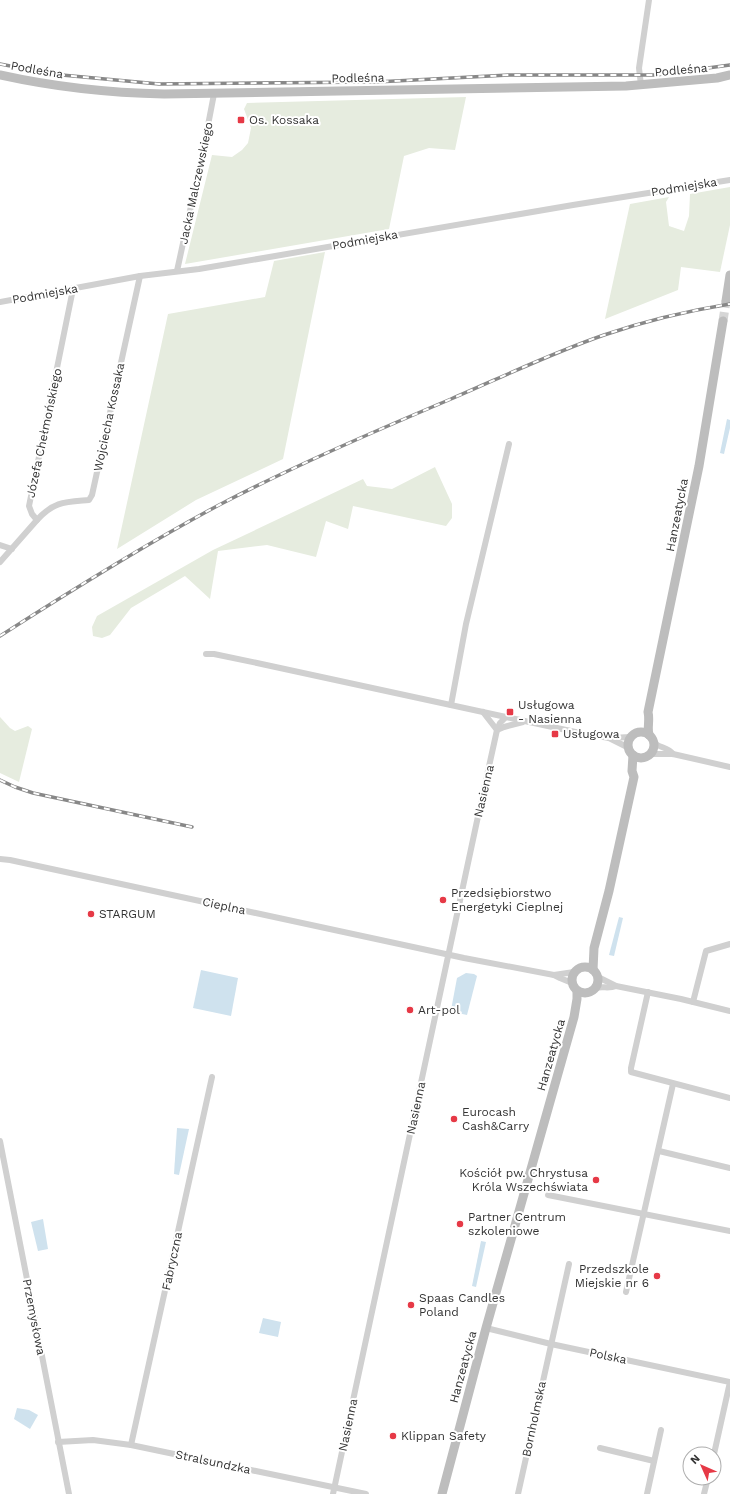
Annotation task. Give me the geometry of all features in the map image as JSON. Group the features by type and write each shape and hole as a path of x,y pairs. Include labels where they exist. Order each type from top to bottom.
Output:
{"street":[{"path":"641,86 639,68 649,0"},
{"name":"Podleśna","path":"0,75 62,86 114,92 214,94 400,89 641,86 717,78 730,75"},
{"name":"Podleśna","path":"717,78 730,81"},
{"name":"Jacka Malczewskiego","path":"177,271 206,139 214,94"},
{"name":"Podmiejska","path":"0,302 140,276 199,269 573,205 730,180"},
{"path":"726,301 730,275"},
{"name":"Wojciecha Kossaka","path":"37,520 51,507 60,503 90,500 140,276"},
{"name":"Józefa Chełmońskiego","path":"37,520 32,514 29,506 72,289"},
{"name":"Hanzeatycka","path":"634,735 641,727 648,712 699,466 723,321"},
{"path":"451,706 466,624 509,444"},
{"path":"0,562 37,520"},
{"path":"0,545 12,549"},
{"path":"206,654 214,654 526,722 609,738 643,733 658,746 670,751 673,754"},
{"path":"483,712 497,730"},
{"name":"Hanzeatycka","path":"648,712 648,729 651,739"},
{"path":"497,730 500,723 506,717"},
{"path":"497,730 511,724 526,722"},
{"name":"Nasienna","path":"333,1494 497,730"},
{"path":"634,735 629,740 634,777"},
{"path":"609,738 639,758 647,755 673,754 730,767"},
{"path":"554,975 574,972 583,967 594,948 609,891 634,777 641,762 652,750 651,739"},
{"name":"Cieplna","path":"0,859 448,955 554,975"},
{"path":"694,1002 706,951 730,944"},
{"path":"591,991 598,983 594,948"},
{"path":"583,967 596,973 616,986 730,1011"},
{"path":"574,972 574,987"},
{"path":"554,975 574,987 591,991 600,987 610,988 616,986"},
{"name":"Hanzeatycka","path":"442,1494 486,1328 574,1017 577,999 574,987"},
{"name":"Hanzeatycka","path":"574,1017 591,991"},
{"path":"648,992 631,1072 730,1098"},
{"name":"Fabryczna","path":"131,1445 212,1077"},
{"path":"626,1292 659,1152 673,1084"},
{"name":"Przemysłowa","path":"0,1140 69,1494"},
{"path":"659,1152 730,1168"},
{"path":"548,1195 730,1231"},
{"name":"Bornholmska","path":"518,1494 569,1264"},
{"name":"Polska","path":"486,1328 551,1344 730,1382"},
{"path":"716,1446 727,1410 730,1382"},
{"path":"647,1494 661,1430"},
{"name":"Stralsundzka","path":"58,1442 93,1440 131,1445 366,1494"},
{"path":"600,1448 654,1460"}],"shaded area":[{"path":"466,97 455,150 429,148 404,156 389,229 185,264 212,155 232,157 242,150 248,143 251,128 244,109 247,103"},
{"path":"730,187 730,225 720,272 681,267 678,290 605,319 630,204 669,197 666,202 669,226 684,231 689,216 690,194"},
{"path":"325,252 283,459 196,500 117,549 168,314 265,297 274,261"},
{"path":"435,467 452,504 452,518 446,526 353,506 348,529 326,521 316,557 267,545 218,551 210,599 185,576 131,608 110,635 102,638 93,636 92,627 97,616 213,550 363,479 367,486 392,489"},
{"path":"0,717 10,728 15,731 28,726 32,729 19,782 0,773"}],"water":[{"path":"727,419 730,420 730,428 724,454 720,453"},
{"path":"619,917 623,918 614,956 609,955"},
{"path":"201,970 238,978 231,1016 193,1008"},
{"path":"466,973 477,976 467,1015 453,1012 451,1010 457,978"},
{"path":"177,1128 189,1129 179,1175 174,1174"},
{"path":"43,1219 48,1249 38,1251 31,1222"},
{"path":"481,1241 486,1242 476,1287 472,1286"},
{"path":"263,1318 281,1322 278,1337 259,1333"},
{"path":"17,1408 29,1410 38,1415 30,1429 14,1419"}],"tunnel":[{"path":"723,321 726,301"}],"railway":[{"path":"0,64 51,74 159,84 376,82 509,75 656,75 730,65"},
{"path":"0,636 108,568 191,520 247,491 334,450 585,342 651,321 682,313 730,304"},
{"path":"0,780 33,793 192,827"}],"place":[{"name":"Os. Kossaka","path":"241,120"},
{"name":"Usługowa - Nasienna","path":"510,712"},
{"name":"Usługowa","path":"555,734"},
{"name":"Przedsiębiorstwo Energetyki Cieplnej","path":"443,900"},
{"name":"STARGUM","path":"91,914"},
{"name":"Art-pol","path":"410,1010"},
{"name":"Eurocash Cash&Carry","path":"454,1119"},
{"name":"Kościół pw. Chrystusa Króla Wszechświata","path":"596,1180"},
{"name":"Partner Centrum szkoleniowe","path":"460,1224"},
{"name":"Przedszkole Miejskie nr 6","path":"657,1276"},
{"name":"Spaas Candles Poland","path":"411,1305"},
{"name":"Klippan Safety","path":"393,1436"}]}
